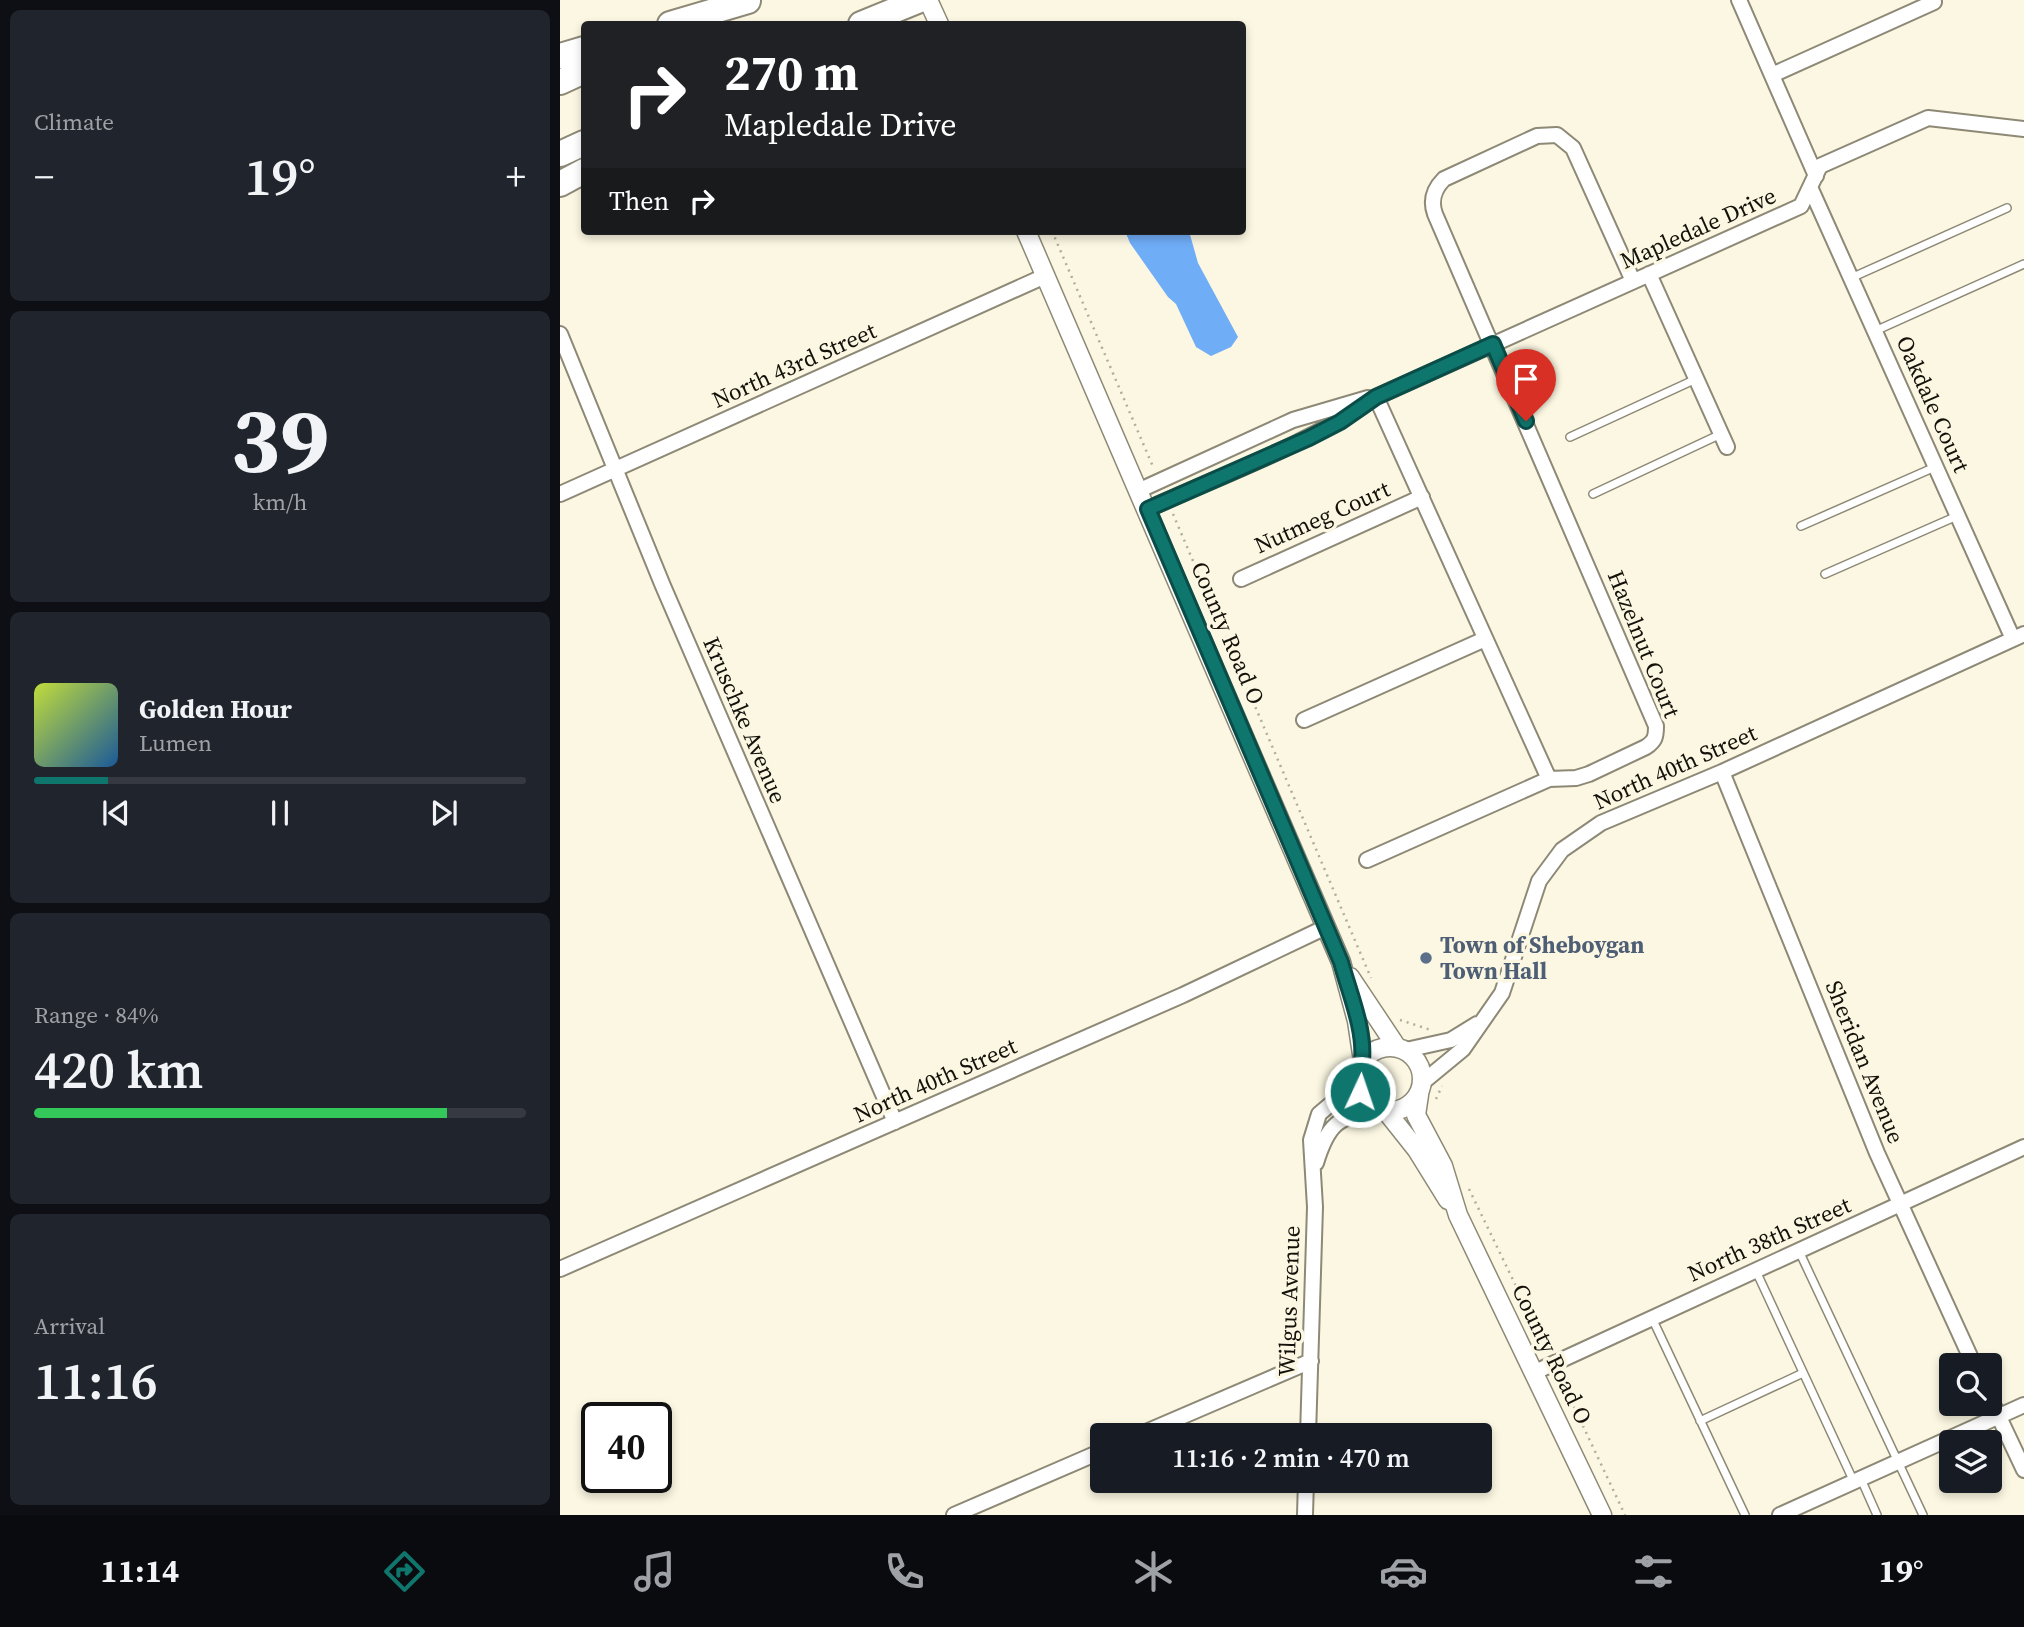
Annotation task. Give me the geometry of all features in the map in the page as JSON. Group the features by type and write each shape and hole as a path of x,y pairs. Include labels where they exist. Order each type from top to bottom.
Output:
{"highway":[{"path":"680,21 749,0"},
{"path":"700,21 749,0"},
{"path":"870,21 920,0"},
{"path":"560,56 581,50"},
{"path":"560,82 581,73"},
{"path":"560,154 581,144"},
{"path":"560,184 581,174"}],"street":[{"path":"928,0 938,21"},
{"name":"Oakdale Court","path":"1739,0 1772,75 1851,278 1958,516 2018,636"},
{"path":"1772,75 1934,2"},
{"name":"Mapledale Drive","path":"1148,509 1309,438 1340,422 1376,397 1801,206 1821,166 1928,118 2024,129"},
{"name":"Hazelnut Court","path":"1367,860 1549,779 1576,778 1589,774 1646,747 1654,741 1656,726 1435,214 1433,196 1444,179 1537,136 1557,135 1573,148 1633,281"},
{"name":"County Road O","path":"1028,235 1140,490 1341,962 1357,1021 1363,1061"},
{"path":"1649,274 1724,441"},
{"name":"North 43rd Street","path":"560,494 1045,276"},
{"name":"Kruschke Avenue","path":"560,334 615,469 895,1122"},
{"path":"1376,397 1549,779"},
{"name":"Mapledale Drive","path":"1140,490 1293,420 1329,407 1376,397"},
{"name":"Nutmeg Court","path":"1241,579 1422,497"},
{"name":"North 40th Street","path":"1421,1089 1468,1043 1502,993 1539,881 1562,850 1601,823 1722,772 2018,636"},
{"path":"1304,720 1485,639"},
{"name":"Sheridan Avenue","path":"1722,772 1899,1205 1968,1353"},
{"name":"North 40th Street","path":"560,1269 1184,995 1326,927"},
{"path":"1341,962 1401,1048 1419,1063 1421,1089 1405,1108 1381,1110 1367,1101 1357,1081 1363,1061 1377,1049 1401,1048 1436,1046 1468,1031 1483,1018"},
{"name":"Wilgus Avenue","path":"1308,1423 1314,1168 1311,1140 1316,1119 1330,1102 1357,1081"},
{"name":"County Road O","path":"1421,1089 1416,1115 1443,1166 1458,1215"},
{"name":"County Road O","path":"1381,1110 1417,1150 1458,1215 1602,1515"},
{"name":"Wilgus Avenue","path":"1314,1168 1323,1141 1334,1125 1352,1114 1381,1110"},
{"name":"North 38th Street","path":"1533,1373 1651,1316 2024,1147"},
{"path":"1167,1423 1311,1362"},
{"path":"2002,1415 2024,1405"},
{"path":"1780,1515 1999,1416 2024,1470"},
{"path":"954,1515 1090,1456"},
{"path":"1305,1515 1306,1493"}],"lane":[{"path":"1851,278 2007,208"},
{"path":"1875,331 2024,264"},
{"path":"1570,437 1696,379"},
{"path":"1594,494 1724,441"},
{"path":"1801,526 1936,467"},
{"path":"1825,574 1958,516"},
{"path":"1798,1250 1923,1515"},
{"path":"1755,1270 1803,1373 1877,1515"},
{"path":"1651,1316 1745,1515"},
{"path":"1700,1421 1803,1373"}],"path":[{"path":"1054,235 1159,482"},
{"path":"1167,500 1372,979"},
{"path":"1397,1018 1415,1027 1430,1027 1436,1046"},
{"path":"1435,1104 1438,1092 1455,1074 1445,1064"},
{"path":"1468,1188 1625,1515"}],"water":[{"path":"1127,235 1190,235 1198,263 1238,337 1231,347 1211,356 1196,347 1176,304 1168,297"}],"place":[{"name":"Town of Sheboygan Town Hall","path":"1426,958"}],"route":[{"path":"1360,1092 1357,1081 1363,1061 1357,1021 1341,962 1148,509 1309,438 1340,422 1376,397 1493,344 1526,421"}]}
